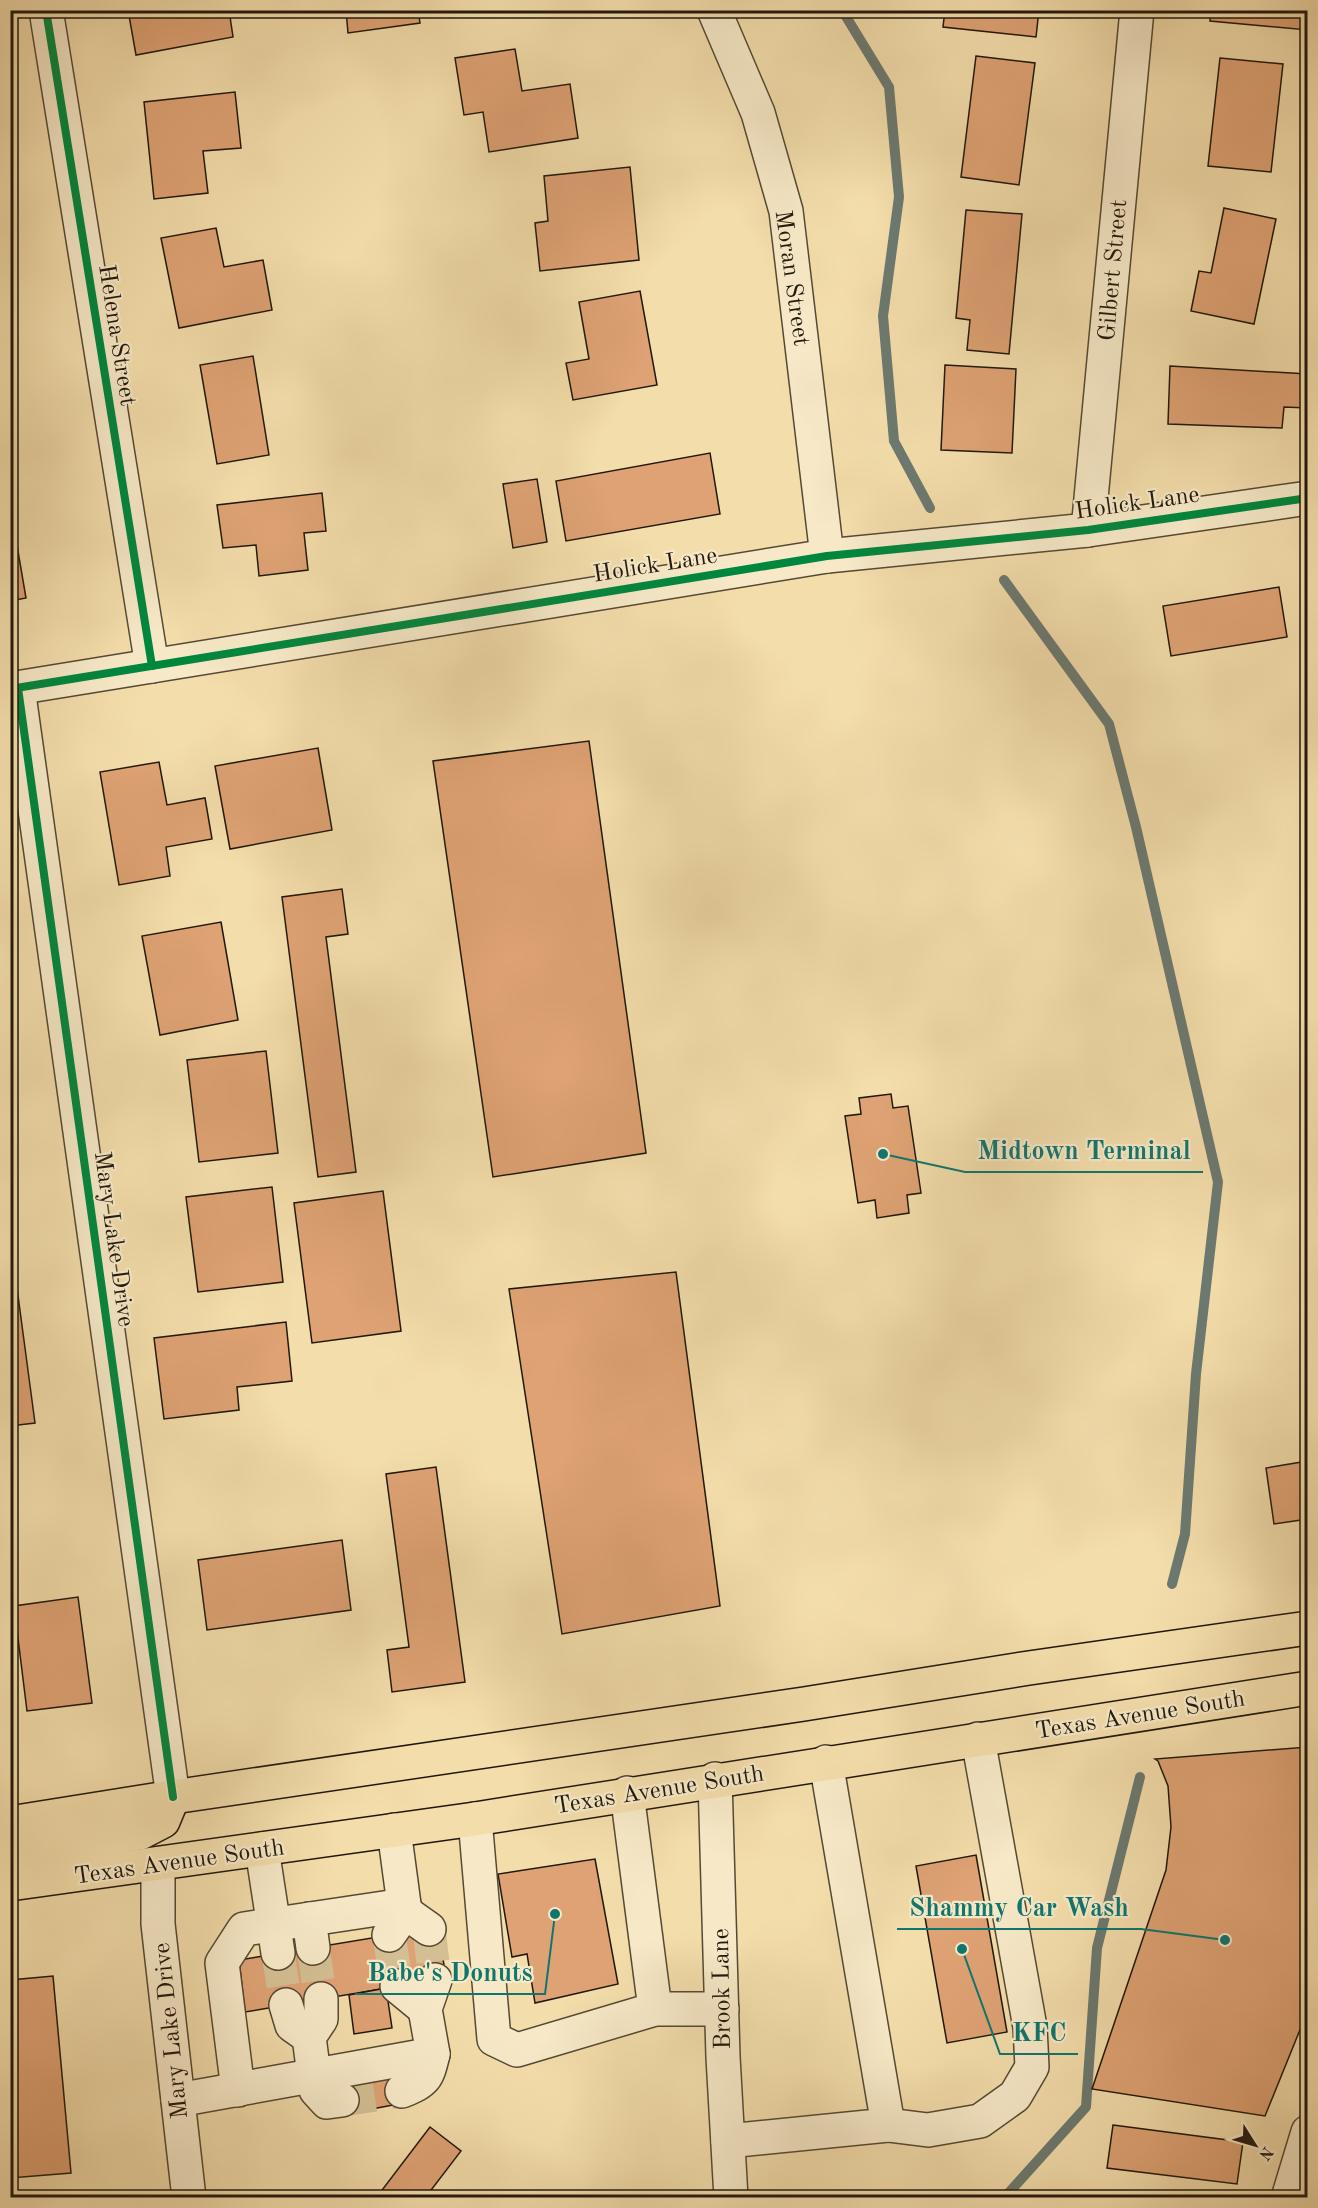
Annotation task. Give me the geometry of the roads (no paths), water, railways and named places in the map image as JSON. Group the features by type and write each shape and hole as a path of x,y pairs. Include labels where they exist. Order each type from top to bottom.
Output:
{"main road":[{"path":"10,1823 1029,1668 1308,1628"},
{"name":"Texas Avenue South","path":"10,1884 475,1818 1308,1688"},
{"path":"10,1853 140,1833 163,1821 173,1797"}],"street":[{"name":"Helena Street","path":"46,10 152,666"},
{"name":"Moran Street","path":"714,10 758,113 786,211 827,556"},
{"name":"Gilbert Street","path":"1088,530 1137,10"},
{"name":"Holick Lane","path":"14,688 827,556 1088,530 1308,498"},
{"name":"Mary Lake Drive","path":"14,688 173,1797"},
{"path":"728,2141 888,2125 928,2130 980,2121 1015,2096 1032,2067 1030,2027 978,1739"},
{"path":"826,1762 888,2125"},
{"name":"Brook Lane","path":"716,1779 722,2008 731,2198"},
{"path":"627,1793 655,2009"},
{"path":"475,1818 494,2039 517,2050 655,2009 722,2008"},
{"path":"238,2090 222,1963 244,1929 276,1939 407,1920 394,1830"},
{"path":"262,1849 276,1939"},
{"name":"Mary Lake Drive","path":"158,1864 158,1924 189,2198"},
{"path":"397,1986 430,1995 433,2055 428,2076 415,2086 402,2091"},
{"path":"321,1999 321,2019 309,2037 316,2090 327,2102 342,2100"},
{"path":"286,2005 292,2025 309,2037"},
{"path":"178,2100 433,2055"},
{"path":"1288,2198 1308,2132"}],"waterway":[{"path":"842,10 889,87 899,197 883,316 894,441 930,508"},
{"path":"1004,580 1109,724 1136,827 1218,1182 1196,1374 1185,1534 1172,1584"},
{"path":"1004,2198 1086,2107 1097,1948 1140,1777"}],"tunnel":[{"path":"429,1929 435,1980"},
{"path":"389,1935 397,1986"},
{"path":"313,1948 321,1999"},
{"path":"278,1953 286,2005"},
{"path":"342,2100 402,2091"}],"place":[{"name":"Midtown Terminal","path":"883,1154"},
{"name":"Babe's Donuts","path":"555,1914"},
{"name":"Shammy Car Wash","path":"1225,1940"},
{"name":"KFC","path":"962,1949"}]}
